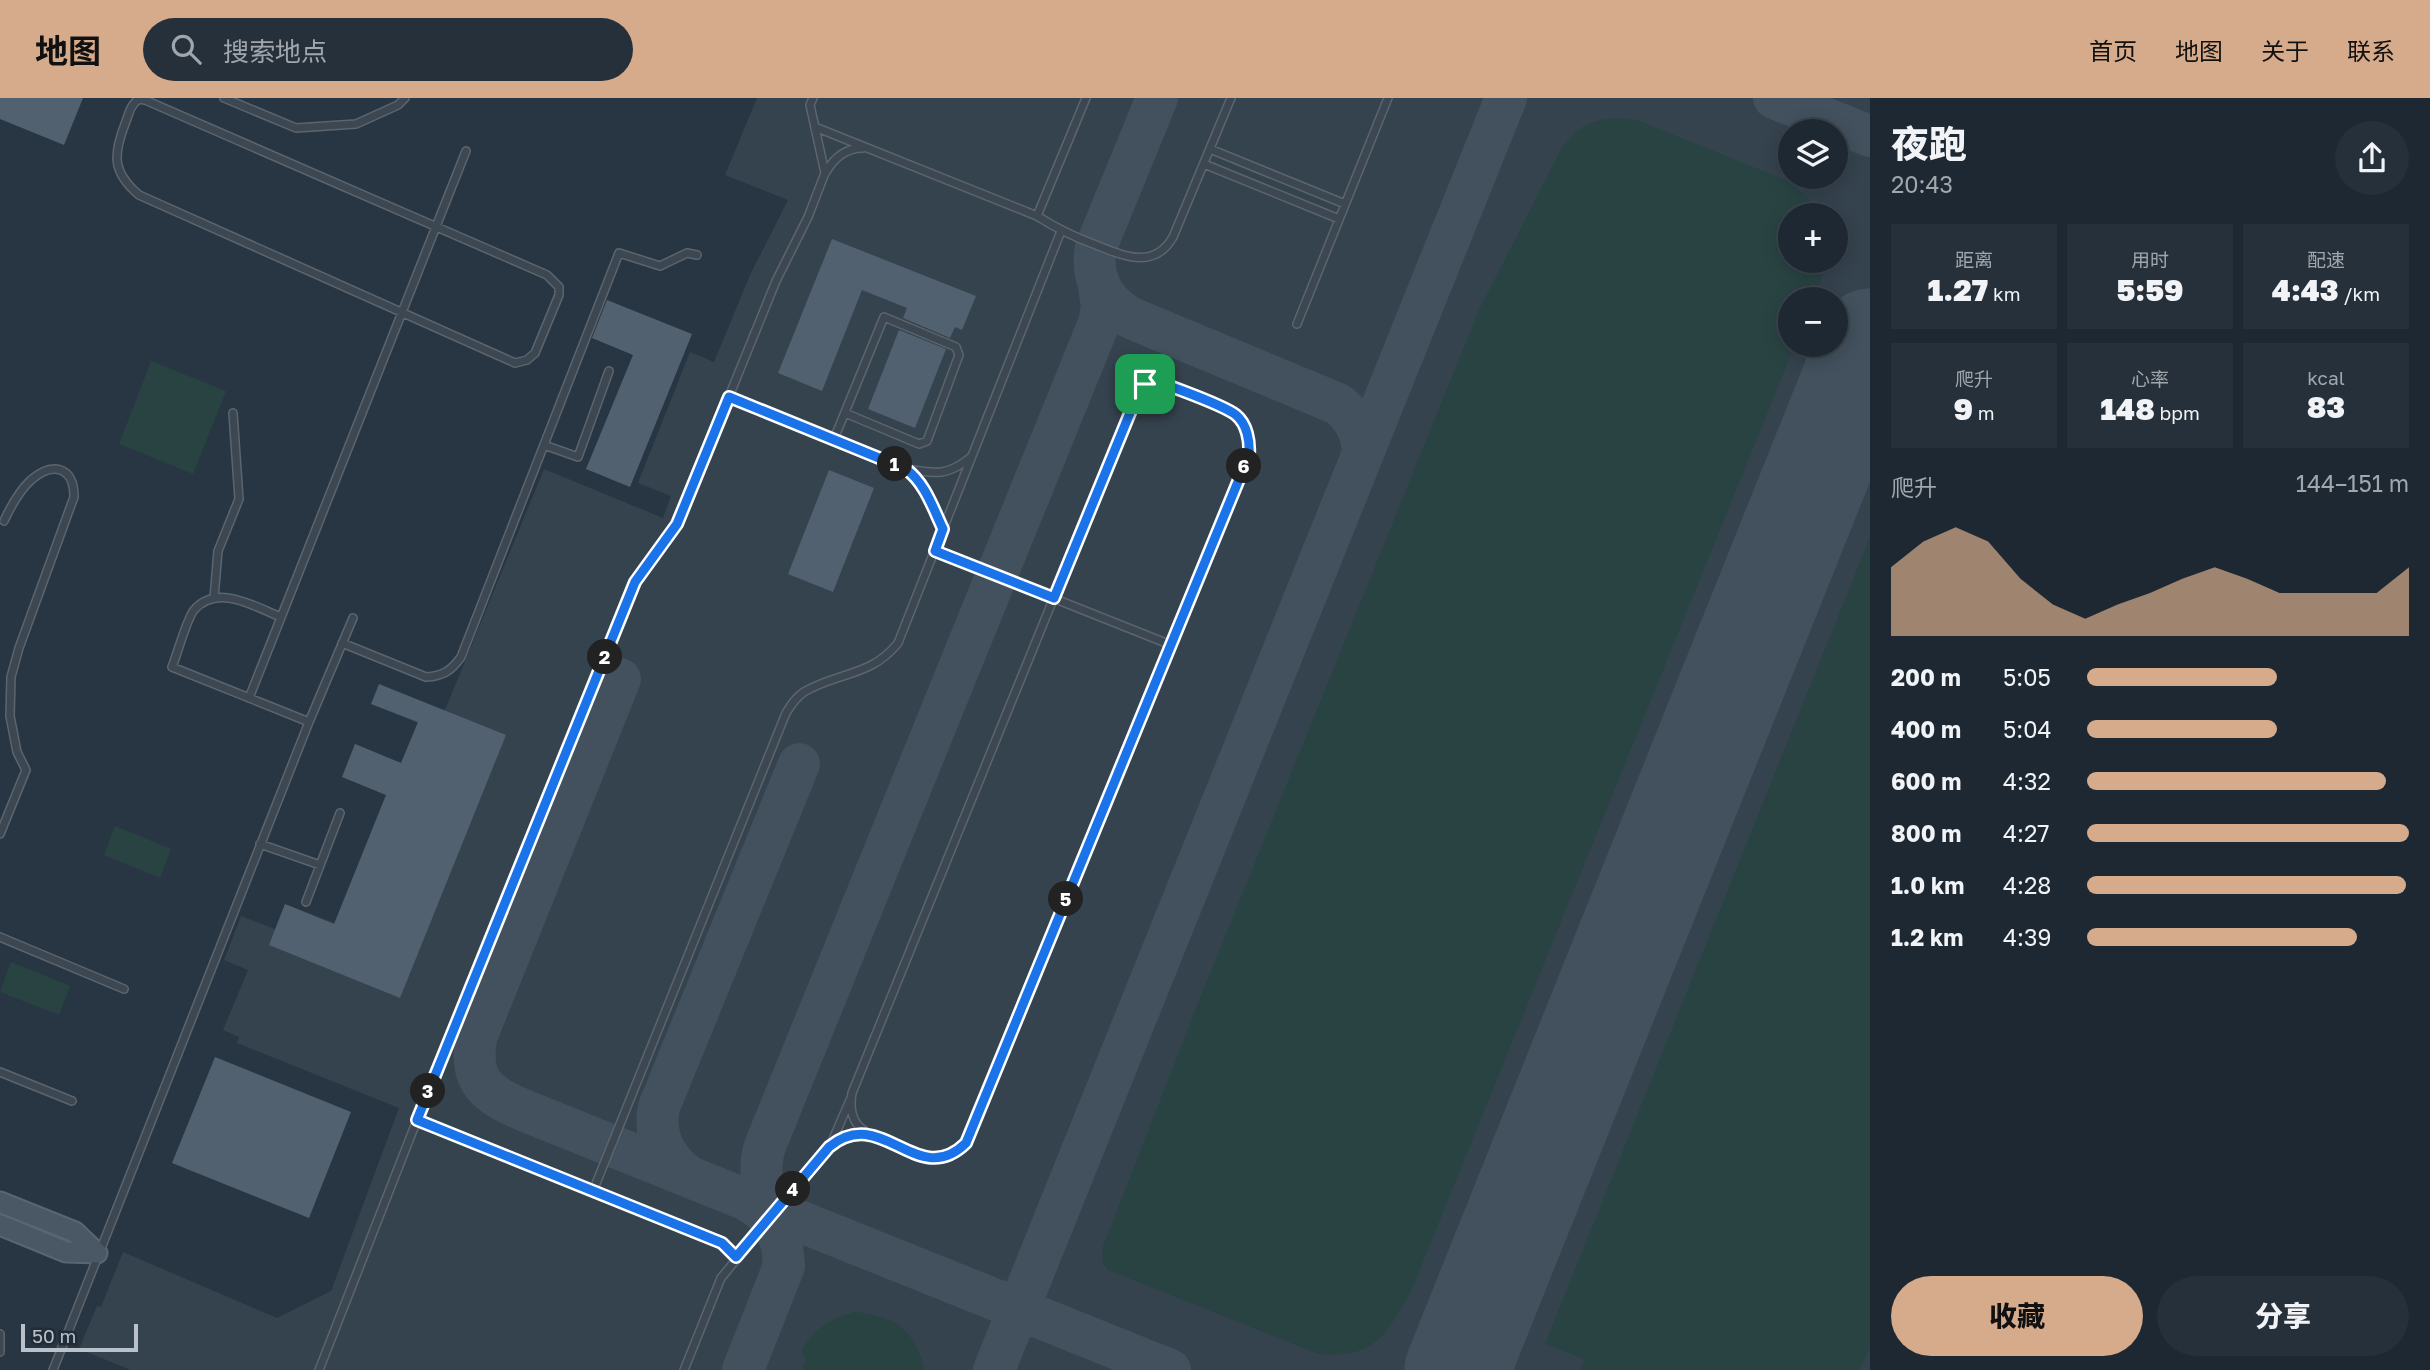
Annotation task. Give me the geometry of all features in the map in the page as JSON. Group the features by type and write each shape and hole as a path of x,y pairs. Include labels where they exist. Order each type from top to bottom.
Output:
{"main road":[{"path":"0,1202 75,1232 97,1252"},
{"path":"0,1225 66,1252 97,1252"}],"lane":[{"path":"224,98 296,128 356,124 398,106 405,98"},
{"path":"813,98 810,105 825,173"},
{"path":"1037,216 1086,98"},
{"path":"815,127 1037,216 1061,231 1131,258 1141,258 1160,252 1168,246 1231,98"},
{"path":"1297,324 1388,98"},
{"path":"139,99 145,100 436,226 547,275 559,287 559,295 535,353 527,360 515,363 139,195 126,184 115,160 117,146 132,104 139,99"},
{"path":"319,1370 635,582 677,524 776,281 808,217 825,173 832,161 844,152 857,148 870,149"},
{"path":"1210,149 1345,204"},
{"path":"249,698 466,151"},
{"path":"1204,164 1339,219"},
{"path":"593,1191 786,712 804,692 862,671 889,654 898,643 1061,231"},
{"path":"342,643 426,677 440,676 452,670 461,657 619,253 660,266 687,253 697,255"},
{"path":"834,439 884,317 956,347 959,355 927,441 919,444 845,413"},
{"path":"544,445 578,457 609,371"},
{"path":"829,1147 1139,391 1152,381 1160,382 1234,413 1246,429 1249,455 966,1143 951,1154 932,1158 866,1133 852,1115 852,1093"},
{"path":"729,397 906,469 915,475 923,487 943,529"},
{"path":"214,598 218,551 239,499 233,413"},
{"path":"906,469 945,473 972,457"},
{"path":"0,834 26,770 17,751 10,716 11,677 74,497 74,485 67,472 61,469 45,471 30,481 4,521"},
{"path":"935,551 1171,645"},
{"path":"281,617 226,596 214,598 194,610 172,667 309,722"},
{"path":"63,1370 53,1368 97,1252 353,618"},
{"path":"306,901 340,813"},
{"path":"260,844 320,865"},
{"path":"0,937 124,989"},
{"path":"0,1072 72,1101"},
{"path":"417,1120 722,1243 736,1257"},
{"path":"684,1370 714,1292 736,1257 829,1147 845,1136 866,1133"},
{"path":"0,1334 0,1352"}],"shaded area":[{"path":"757,98 1870,98 1870,1370 131,1370 79,1349 97,1306 101,1307 123,1252 277,1318 331,1291 399,1108 237,1043 239,1037 223,1030 248,970 224,960 241,916 275,929 285,904 335,923 386,795 342,777 355,744 401,763 418,723 371,704 445,710 544,469 663,518 671,496 638,483 690,352 714,362 750,275 788,200 725,175"}],"green space":[{"path":"1617,118 1637,120 1778,177 1778,189 1797,189 1811,203 1778,203 1778,273 1823,273 1818,287 1778,287 1778,357 1790,357 1412,1289 1377,1341 1353,1352 1338,1355 1318,1354 1108,1270 1103,1263 1102,1249 1198,1003 1479,310 1560,151 1584,126"},
{"path":"151,361 226,391 193,474 119,444"},
{"path":"1870,537 1870,1349 1859,1370 1580,1370 1584,1359 1545,1344"},
{"path":"115,826 171,849 160,878 104,855"},
{"path":"11,962 70,986 59,1015 0,992"},
{"path":"855,1312 882,1317 902,1328 916,1345 925,1370 802,1370 806,1359 801,1352 816,1331 838,1317"}],"building":[{"path":"0,98 83,98 64,145 0,119"},
{"path":"832,239 976,296 962,330 955,327 950,338 903,318 907,308 862,290 822,391 778,373"},
{"path":"607,300 692,334 630,487 586,469 633,355 592,338"},
{"path":"899,330 946,349 915,428 868,409"},
{"path":"829,470 874,488 833,592 788,574"},
{"path":"379,684 506,735 400,998 269,945 285,904 334,924 386,795 342,777 355,744 401,763 418,722 371,704"},
{"path":"215,1057 351,1112 309,1218 172,1163"}],"taxiway":[{"path":"1157,98 1096,247 1095,269 1106,297 1131,318 1338,404 1357,426 1363,454"},
{"path":"994,1370 1506,98"},
{"path":"1774,98 1870,136"},
{"path":"787,1216 773,1202 764,1185 761,1166 765,1146 1099,323 1102,307 1098,280"},
{"path":"1865,354 1870,343"},
{"path":"620,679 477,1035 474,1053 480,1080 509,1104 1170,1370"},
{"path":"688,1176 667,1154 659,1137 659,1107 799,764"},
{"path":"743,1370 784,1266 782,1245 774,1225 763,1211 750,1202"},
{"path":"1450,1370 1464,1352"}],"runway":[{"path":"1457,1370 1870,341"}],"route":[{"path":"1160,382 1234,413 1246,429 1249,455 966,1143 951,1154 932,1158 866,1133 845,1136 829,1147 736,1257 722,1243 417,1120 635,582 677,524 729,397 906,469 915,475 923,487 943,529 935,551 1054,598 1139,391 1145,384 1160,382"}]}
